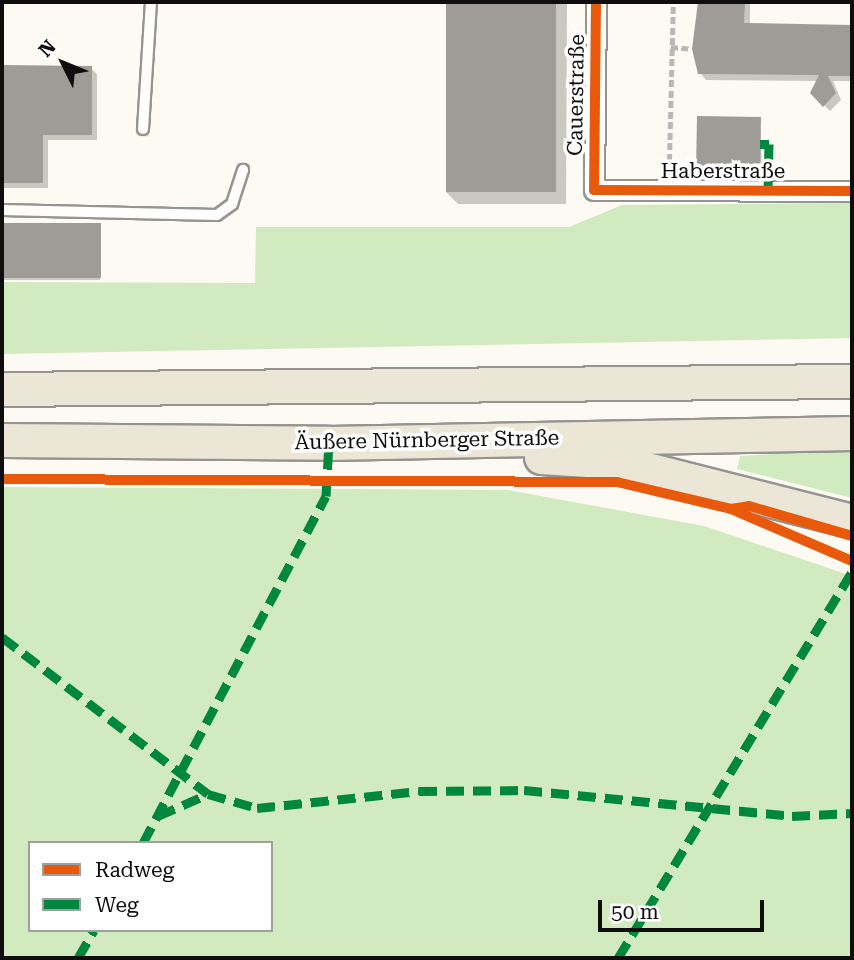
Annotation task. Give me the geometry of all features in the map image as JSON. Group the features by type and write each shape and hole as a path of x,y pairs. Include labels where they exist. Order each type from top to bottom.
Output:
{"highway":[{"path":"2,388 852,381"},
{"name":"Äußere Nürnberger Straße","path":"2,440 329,443 852,433"},
{"path":"329,443 619,463 852,521"}],"street":[{"name":"Cauerstraße","path":"594,190 596,2"},
{"name":"Haberstraße","path":"594,190 852,191"}],"lane":[{"path":"143,129 151,2"},
{"path":"2,210 217,215 232,204 243,170"}],"path":[{"path":"669,190 673,2"},
{"path":"671,47 692,49"}],"green space":[{"path":"852,203 852,338 2,354 2,282 255,283 256,227 569,227 622,205"},
{"path":"852,449 852,498 737,469 740,456"},
{"path":"2,487 508,490 704,526 852,576 852,958 2,958"}],"building":[{"path":"446,2 556,2 556,192 446,192"},
{"path":"698,2 745,2 744,23 852,25 852,76 828,76 836,93 823,107 810,93 819,75 698,74 692,49"},
{"path":"2,65 92,66 92,135 43,135 43,183 2,183"},
{"path":"697,116 761,117 760,169 696,168"},
{"path":"2,223 101,223 101,278 2,278"}],"marked path":[{"path":"760,144 769,144 768,190"},
{"path":"144,841 326,496 329,443"},
{"path":"618,958 852,572"},
{"path":"2,637 208,794 257,808 419,791 524,790 792,816 852,813"},
{"path":"158,816 208,794"},
{"path":"78,958 93,932"}],"cycle path":[{"path":"596,2 594,190 852,191"},
{"path":"2,479 617,482 731,509 852,561"},
{"path":"731,509 749,506 852,536"}]}
